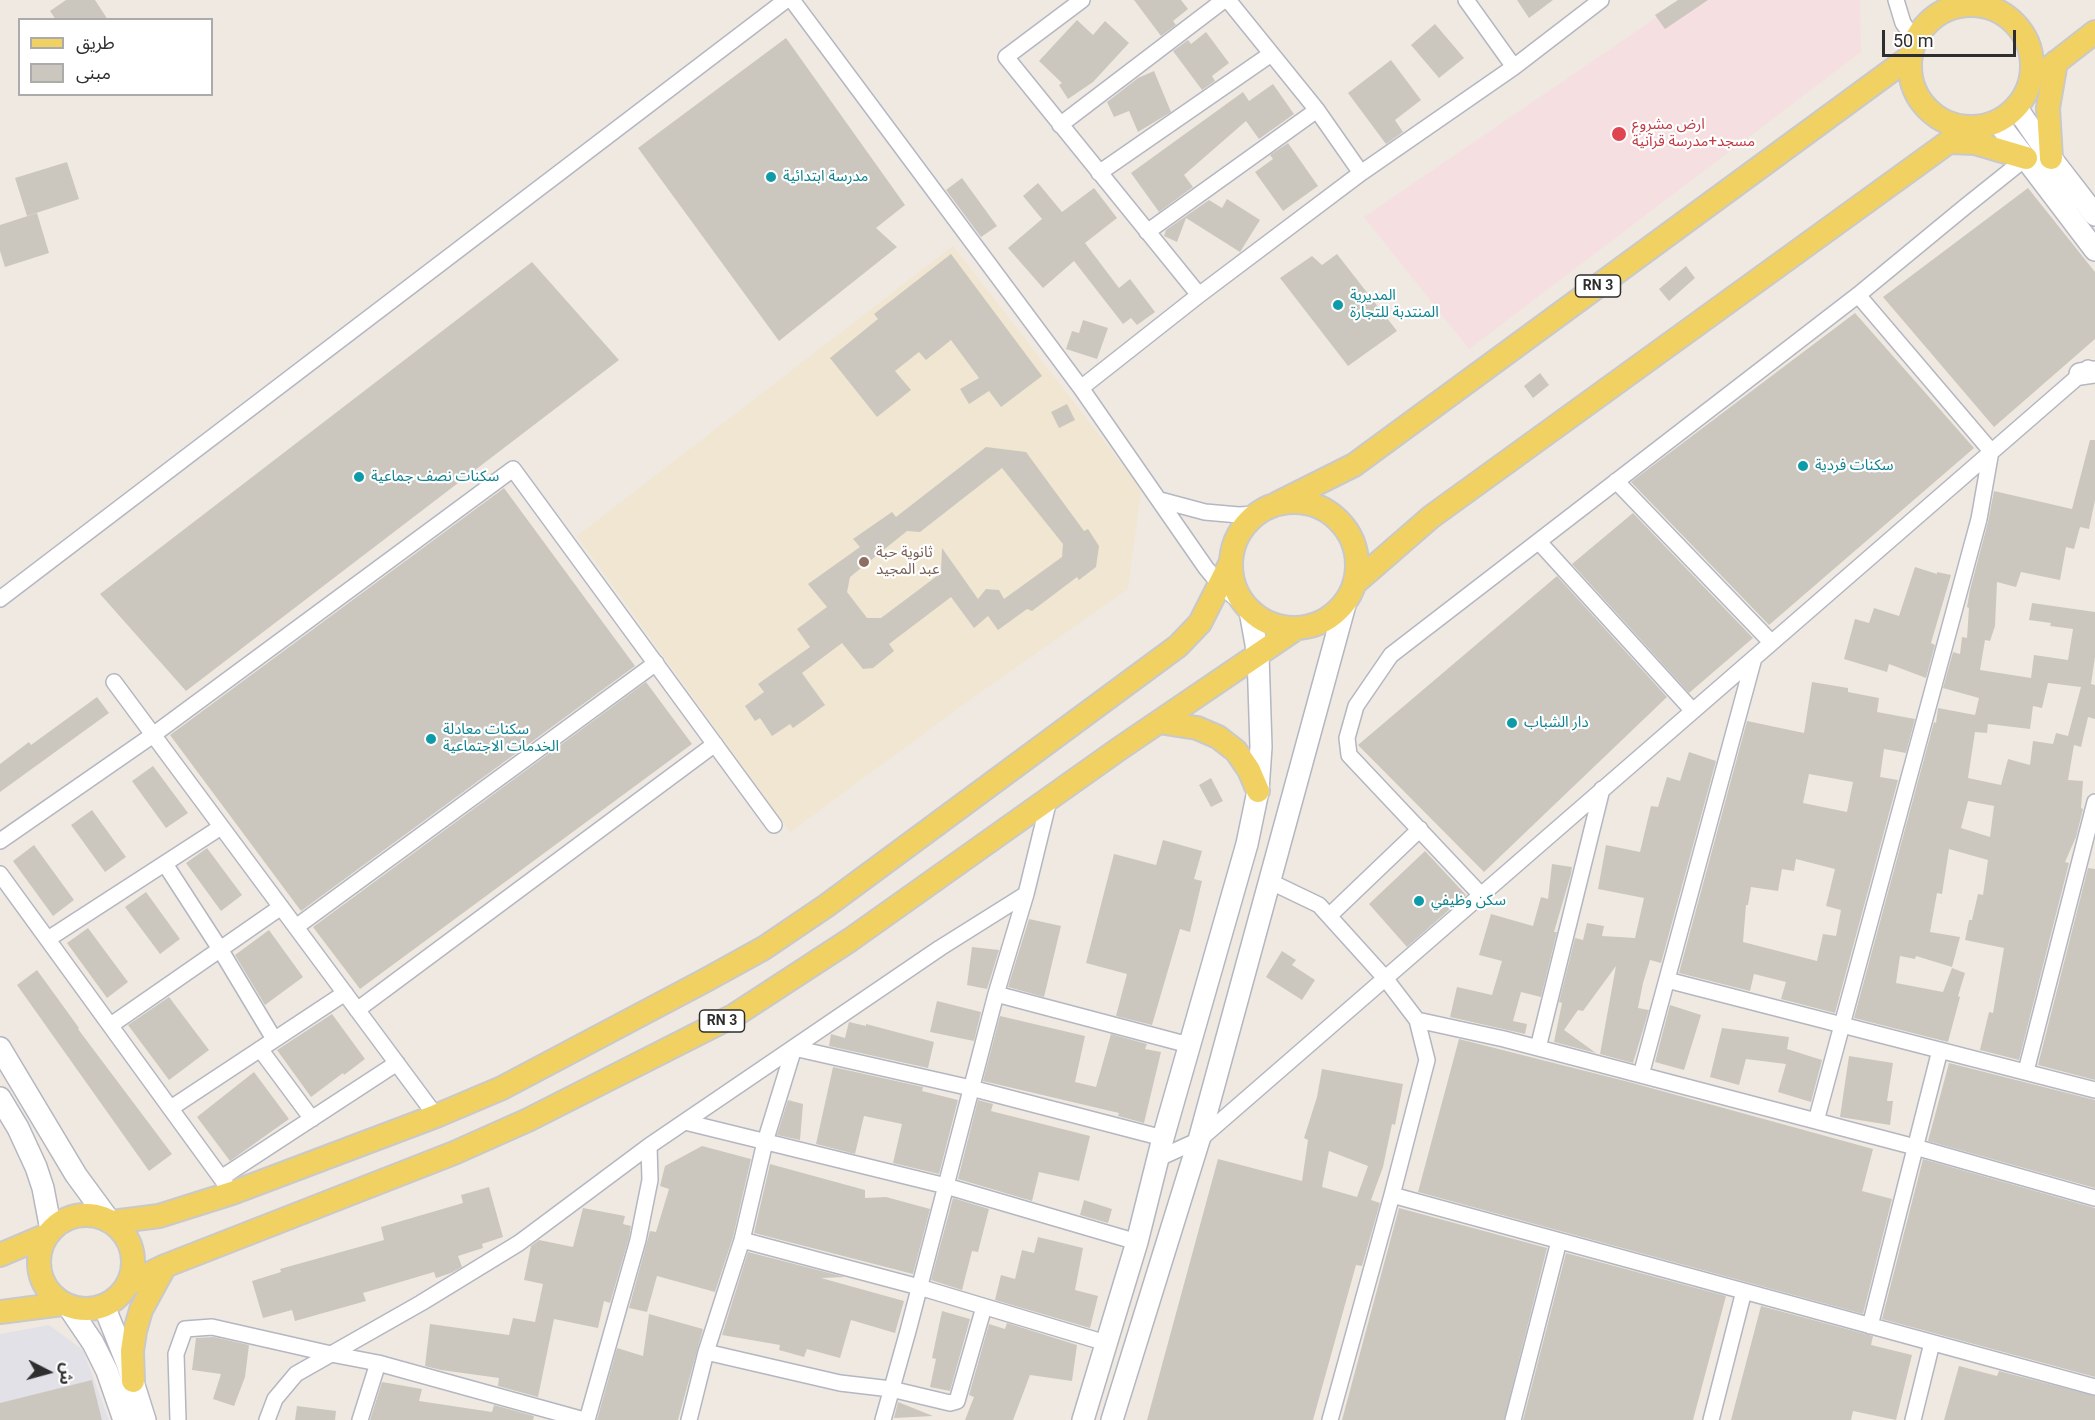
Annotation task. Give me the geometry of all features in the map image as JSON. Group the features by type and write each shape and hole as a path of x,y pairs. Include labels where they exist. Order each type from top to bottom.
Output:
{"main road":[{"path":"1967,3 1992,9 2007,17 2020,30 2028,46 2031,64 2029,82 2016,107 1997,121 1968,128 1948,123 1930,113 1917,97 1910,78 1913,49 1925,25 1939,13 1967,3"},
{"path":"2029,82 2095,32"},
{"name":"RN 3","path":"1278,503 1335,476 1362,459 1913,49"},
{"path":"2051,158 2048,108 2056,62"},
{"path":"2016,107 2051,158 2095,215"},
{"path":"1997,121 2095,250"},
{"path":"1248,609 1264,621 1280,627 1297,628 1316,624 1332,615 1350,592 1431,517 1968,128"},
{"path":"1949,142 1975,143 2026,158"},
{"path":"0,1255 49,1233 63,1220 78,1215 94,1215 110,1221 159,1216 227,1186 436,1116 502,1088 764,948 817,912 1178,646 1200,623 1230,564 1234,545 1242,528 1256,514 1278,503 1297,501 1316,505 1333,514 1346,528 1354,546 1357,565 1199,1140 1112,1420"},
{"path":"1083,1420 1137,1242 1157,1159 1247,844 1258,791 1261,747 1258,655 1248,609 1235,587 1230,564"},
{"name":"RN 3","path":"129,1284 165,1266 454,1153 528,1120 735,1015 850,940 1297,628"},
{"path":"1160,722 1197,728 1218,737 1236,751 1249,770 1258,791"},
{"path":"0,1048 76,1175 110,1221 121,1230 132,1250 134,1261 129,1284 122,1293 104,1306 80,1309 65,1305 0,1312"},
{"path":"0,1098 18,1128 43,1188 49,1233 40,1250 39,1265 42,1280 50,1294 65,1305 93,1343 107,1371 123,1420"},
{"path":"133,1381 132,1351 135,1331 141,1310 165,1266"},
{"path":"104,1306 133,1381 145,1420"}],"street":[{"path":"0,599 786,0"},
{"path":"792,0 1081,388 1206,568 1220,585 1248,609"},
{"path":"1082,0 1006,57 1199,295"},
{"path":"1060,125 1226,0 1317,110 1361,173"},
{"path":"1466,0 1514,67"},
{"path":"1081,388 1199,295 1361,173 1514,67 1601,0"},
{"path":"1896,0 1913,49"},
{"path":"1099,173 1272,54"},
{"path":"1147,232 1317,110"},
{"path":"1481,895 1349,755 1347,738 1356,706 1391,655 1858,295 2026,158"},
{"path":"1858,295 1991,451"},
{"path":"1157,1159 1199,1140 1991,451 2090,370"},
{"path":"1816,1121 1979,519 1991,451"},
{"path":"0,841 153,735 513,469 774,825"},
{"path":"1616,481 1771,642"},
{"path":"1160,500 1204,512 1256,514"},
{"path":"1539,542 1693,711"},
{"path":"1641,1075 1754,657"},
{"path":"296,927 656,663"},
{"path":"114,682 436,1116"},
{"path":"357,1010 715,744"},
{"path":"1538,1048 1602,789"},
{"path":"883,1420 996,994 1026,894 1049,800"},
{"path":"2026,1071 2095,802"},
{"path":"48,939 221,827"},
{"path":"1329,916 1420,829"},
{"path":"165,864 274,1039"},
{"path":"0,874 227,1186 312,1119 398,1063"},
{"path":"1269,880 1319,905 1385,978 1417,1020 1427,1060 1330,1420"},
{"path":"267,1420 275,1399 296,1374 519,1243 649,1146 922,961 1026,894"},
{"path":"111,1025 281,907"},
{"path":"1667,980 2095,1090"},
{"path":"171,1108 345,993"},
{"path":"996,994 1189,1045"},
{"path":"1417,1020 1641,1075 1915,1147 2095,1198"},
{"path":"794,1048 971,1088 1163,1138"},
{"path":"689,1420 706,1352 742,1240 765,1142 794,1048"},
{"path":"260,1049 312,1119"},
{"path":"1870,1326 1940,1050"},
{"path":"685,1122 946,1186 1137,1242"},
{"path":"178,1420 176,1354 185,1329 212,1327 378,1363 586,1420 638,1240 650,1180 649,1146"},
{"path":"1392,1195 2095,1386"},
{"path":"742,1240 919,1287 1106,1343"},
{"path":"1513,1420 1558,1241"},
{"path":"1711,1420 1744,1291"},
{"path":"706,1352 840,1383 891,1389 950,1403 957,1401 984,1307"},
{"path":"1913,1420 1932,1343"},
{"path":"360,1420 378,1363"}],"shaded area":[{"name":"ارض مشروع مسجد+مدرسة قرآنية","path":"1682,0 1860,0 1861,52 1469,349 1364,217"},
{"name":"ثانوية حبة عبد المجيد","path":"953,246 1141,489 1128,589 975,696 790,832 577,536"},
{"path":"49,1325 83,1350 109,1420 0,1420 0,1334"}],"building":[{"path":"66,0 95,0 107,18 55,18 50,11"},
{"path":"1134,0 1181,0 1188,9 1173,21 1176,25 1161,36"},
{"path":"1517,0 1553,0 1529,18"},
{"path":"1678,0 1708,0 1665,29 1655,15"},
{"path":"1077,20 1093,35 1105,21 1129,43 1093,82 1068,99 1059,85 1062,83 1039,61"},
{"path":"1435,24 1464,58 1439,78 1411,45"},
{"path":"1206,32 1229,63 1212,76 1215,81 1202,90 1173,51 1188,40 1191,44"},
{"name":"مدرسة ابتدائية","path":"786,38 905,205 876,228 897,247 779,341 638,148"},
{"path":"1391,60 1421,100 1395,120 1403,132 1386,144 1348,93"},
{"path":"1154,71 1171,112 1138,132 1129,111 1114,117 1107,102 1138,78"},
{"path":"1273,84 1294,114 1259,139 1246,121 1184,175 1193,187 1159,212 1131,173 1243,92 1249,101"},
{"path":"1288,143 1318,186 1283,211 1255,172 1273,159 1270,155"},
{"path":"67,162 79,199 27,216 15,178"},
{"path":"962,178 997,226 981,237 946,190"},
{"path":"1038,183 1062,212 1094,188 1117,218 1085,243 1119,288 1130,279 1155,312 1137,325 1131,318 1123,324 1074,261 1043,288 1008,248 1042,219 1023,196"},
{"path":"2028,188 2095,272 2095,339 1994,427 1883,297"},
{"path":"1227,199 1260,220 1240,252 1186,218 1177,242 1164,236 1166,230 1209,200 1222,208"},
{"path":"37,213 49,253 5,267 0,251 0,225"},
{"path":"951,254 1042,376 1001,407 989,391 969,404 960,389 979,378 951,340 926,360 919,352 895,371 911,390 877,417 830,358 878,319 874,314"},
{"name":"المديرية المنتدبة للتجارة","path":"1337,254 1397,331 1348,366 1280,278 1312,256 1322,265"},
{"name":"سكنات نصف جماعية","path":"532,262 619,360 186,691 100,594"},
{"path":"1686,266 1695,278 1669,301 1659,289"},
{"name":"سكنات فردية","path":"1855,313 1974,448 1769,625 1631,482"},
{"path":"1083,320 1108,328 1097,359 1066,349 1072,331 1079,333"},
{"path":"1540,373 1549,385 1533,398 1524,386"},
{"path":"1067,404 1075,420 1059,428 1051,412"},
{"path":"2090,440 2095,440 2095,500 2089,529 2080,527 2074,549 2066,547 2060,580 2021,572 2016,587 1997,582 1995,626 1990,641 1985,640 1980,670 2031,678 2034,655 2068,660 2073,629 2029,620 2032,603 2095,612 2095,657 2091,684 2095,685 2095,719 2088,717 2081,747 2074,745 2068,780 2083,781 2081,808 2083,809 2076,837 2065,862 2069,863 2019,1060 1980,1050 1989,1012 1993,1013 2004,948 1965,940 1978,894 1983,895 1988,860 1949,849 1942,894 1937,893 1930,932 1960,937 1952,967 1916,956 1915,959 1900,956 1896,983 1943,992 1952,968 1965,973 1948,1042 1854,1018 1934,722 1936,723 1938,708 1975,715 1979,698 1943,688 1953,652 1960,654 1962,637 1967,638 1969,608 1967,607 1970,590 1994,491 2072,509","holes":["2048,683 2081,687 2068,736 2056,733 2053,744 2033,741 2030,765 2008,759 2001,785 1968,778 1975,732 1987,733 1988,724 2030,729 2033,706 2042,708","1968,801 1994,806 1990,837 1961,828"]},
{"path":"986,447 1026,452 1084,531 1088,529 1099,546 1096,567 1079,580 1077,577 1032,611 1027,609 998,630 988,616 974,628 951,597 889,644 894,651 873,668 863,669 842,643 802,673 825,705 793,728 790,724 772,736 760,718 755,721 745,706 764,692 758,684 810,647 797,629 827,607 808,584 860,547 853,539 892,512 896,517","holes":["1002,468 1063,544 1062,557 1004,599 999,590 986,589 978,599 942,548 941,573 881,618 867,618 847,592 850,577 907,531 920,532"]},
{"name":"سكنات معادلة الخدمات الاجتماعية","path":"504,488 635,666 301,911 170,735"},
{"path":"1633,513 1753,638 1689,693 1572,564"},
{"path":"1915,567 1937,574 1937,572 1951,575 1931,643 1935,645 1926,678 1889,664 1887,672 1844,659 1855,619 1869,623 1874,608 1899,616"},
{"name":"دار الشباب","path":"1557,576 1667,697 1484,872 1358,745"},
{"path":"646,682 692,744 360,989 313,927"},
{"path":"1812,682 1848,688 1848,692 1879,698 1877,712 1915,719 1906,753 1884,749 1880,777 1898,780 1835,1013 1781,999 1786,982 1754,974 1750,991 1679,973 1747,721 1804,733","holes":["1809,774 1853,782 1847,812 1803,803","1796,859 1835,869 1826,906 1841,910 1836,936 1823,934 1817,961 1743,942 1746,905 1748,905 1751,887 1778,891 1782,869 1794,871"]},
{"path":"97,697 109,713 0,792 0,764 29,742 31,745"},
{"path":"1689,752 1716,761 1661,963 1650,960 1643,983 1638,1008 1649,1010 1633,1063 1600,1054 1616,966 1583,1011 1578,1010 1564,1030 1596,1053 1554,1042 1562,1003 1559,1002 1575,938 1583,940 1587,923 1604,926 1602,936 1635,938 1644,898 1598,889 1606,845 1640,852 1651,806 1658,807 1667,777 1680,781"},
{"path":"153,766 188,813 166,828 132,781"},
{"path":"1211,778 1223,801 1211,807 1199,785"},
{"path":"92,810 126,857 105,872 71,825"},
{"path":"1163,840 1202,851 1194,879 1202,881 1190,932 1180,929 1152,1025 1116,1016 1127,974 1086,963 1114,854 1156,865"},
{"path":"34,845 74,900 53,916 13,861"},
{"path":"207,848 242,895 221,911 186,863"},
{"name":"سكن وظيفي","path":"1425,851 1466,895 1407,947 1369,904"},
{"path":"1552,864 1572,867 1571,874 1554,932 1557,932 1541,997 1521,992 1513,1021 1527,1024 1525,1034 1450,1017 1457,987 1492,995 1502,961 1479,955 1491,914 1533,926 1541,897 1548,899"},
{"path":"2088,868 2095,869 2095,1080 2038,1065"},
{"path":"146,892 180,939 160,954 125,907"},
{"path":"1029,919 1061,926 1044,997 1008,987"},
{"path":"88,928 128,982 107,998 67,943"},
{"path":"269,930 303,977 265,1005 235,955"},
{"path":"972,947 999,950 987,989 967,985"},
{"path":"1282,951 1296,960 1292,965 1315,980 1302,1000 1266,977"},
{"path":"37,970 78,1029 172,1154 149,1171 17,985"},
{"path":"169,997 209,1050 169,1080 128,1025"},
{"path":"937,1001 981,1012 974,1041 930,1032"},
{"path":"1670,1005 1701,1015 1684,1070 1655,1062"},
{"path":"332,1014 365,1059 311,1097 277,1050"},
{"path":"1000,1016 1085,1036 1075,1082 1096,1087 1111,1034 1147,1044 1145,1049 1161,1052 1144,1123 1118,1116 1119,1113 983,1081"},
{"path":"849,1022 866,1026 866,1024 934,1042 928,1068 829,1046 831,1034 845,1038"},
{"path":"1722,1028 1789,1037 1787,1049 1822,1060 1811,1102 1778,1092 1786,1064 1746,1059 1739,1085 1710,1077"},
{"path":"1459,1039 1629,1082 1873,1149 1862,1191 1892,1199 1863,1314 1418,1192"},
{"path":"1849,1056 1893,1063 1887,1101 1893,1101 1890,1125 1840,1117"},
{"path":"1949,1063 2095,1100 2095,1188 1928,1141"},
{"path":"833,1067 923,1087 922,1091 958,1100 939,1174 893,1163 902,1124 864,1116 855,1154 816,1144"},
{"path":"1322,1069 1403,1084 1395,1125 1392,1124 1383,1167 1371,1200 1380,1203 1362,1266 1356,1265 1313,1420 1147,1420 1218,1159 1302,1181 1308,1140 1304,1138 1317,1097","holes":["1329,1151 1368,1166 1357,1197 1322,1187"]},
{"path":"254,1072 289,1119 230,1161 197,1117"},
{"path":"788,1100 803,1104 800,1140 777,1135"},
{"path":"978,1100 993,1104 991,1111 1090,1136 1079,1181 1039,1172 1032,1201 958,1179"},
{"path":"702,1146 751,1159 733,1237 715,1292 657,1276 647,1312 629,1308 650,1231 656,1232 669,1189 660,1186 665,1166"},
{"path":"1923,1159 2095,1208 2095,1377 1882,1319"},
{"path":"770,1164 865,1190 865,1198 886,1197 930,1209 913,1274 754,1233"},
{"path":"489,1187 503,1237 482,1244 483,1248 458,1256 462,1267 436,1278 434,1272 363,1293 366,1301 295,1321 292,1310 263,1318 252,1281 281,1272 280,1269 384,1240 381,1227 463,1203 461,1195"},
{"path":"953,1198 989,1209 978,1252 972,1251 962,1290 931,1280"},
{"path":"1084,1200 1112,1209 1108,1223 1080,1215"},
{"path":"583,1208 625,1216 623,1224 631,1226 629,1238 610,1303 604,1301 598,1328 554,1319 538,1397 498,1386 499,1378 425,1366 430,1324 509,1335 513,1318 535,1322 543,1284 524,1280 531,1246 539,1240 573,1247"},
{"path":"1399,1208 1547,1248 1504,1420 1342,1420"},
{"path":"1038,1237 1083,1248 1075,1290 1098,1296 1090,1328 995,1300 1001,1275 1015,1279 1022,1250 1034,1253"},
{"path":"748,1252 845,1277 821,1278 904,1301 895,1333 851,1320 840,1358 807,1349 804,1357 779,1350 780,1345 722,1335"},
{"path":"1566,1253 1726,1296 1693,1420 1523,1420"},
{"path":"1761,1306 1873,1336 1871,1345 1912,1355 1896,1420 1853,1411 1851,1420 1731,1420"},
{"path":"942,1311 970,1319 950,1391 930,1387 936,1359 932,1358"},
{"path":"649,1314 703,1329 678,1420 597,1420 617,1348 643,1356"},
{"path":"1007,1323 1077,1345 1072,1381 1030,1375 1013,1420 965,1420 974,1397 969,1395 989,1324 1005,1329"},
{"path":"214,1337 249,1345 245,1377 234,1406 213,1399 221,1374 192,1370 196,1338"},
{"path":"1959,1366 1997,1376 1999,1371 2095,1396 2095,1420 1944,1420"},
{"path":"92,1380 102,1420 0,1420 0,1403"},
{"path":"382,1382 422,1389 419,1401 492,1412 494,1405 534,1416 533,1420 370,1420"},
{"path":"898,1402 933,1416 894,1418"},
{"path":"297,1406 336,1411 335,1420 295,1420"}],"place":[{"name":"ارض مشروع مسجد+مدرسة قرآنية","path":"1619,134"},
{"name":"مدرسة ابتدائية","path":"771,177"},
{"name":"المديرية المنتدبة للتجارة","path":"1338,305"},
{"name":"سكنات فردية","path":"1803,466"},
{"name":"سكنات نصف جماعية","path":"359,477"},
{"name":"ثانوية حبة عبد المجيد","path":"864,562"},
{"name":"دار الشباب","path":"1512,723"},
{"name":"سكنات معادلة الخدمات الاجتماعية","path":"431,739"},
{"name":"سكن وظيفي","path":"1419,901"}]}
